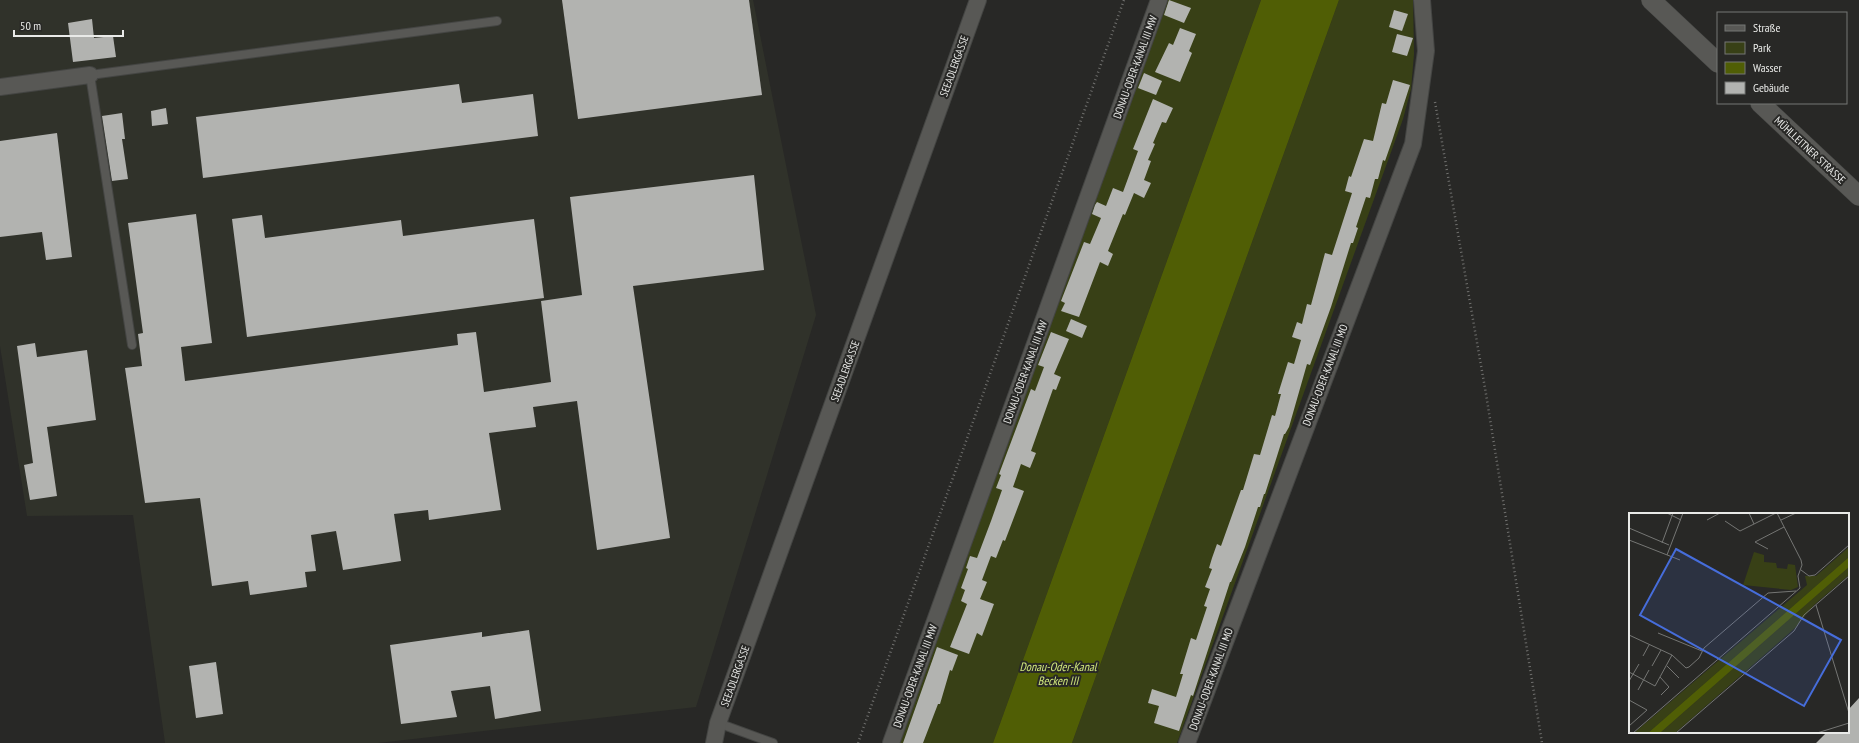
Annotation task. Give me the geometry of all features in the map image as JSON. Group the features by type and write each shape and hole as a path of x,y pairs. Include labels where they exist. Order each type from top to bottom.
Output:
{"street":[{"name":"SEEADLERGASSE","path":"714,743 718,723 978,0"},
{"name":"DONAU-ODER-KANAL III MW","path":"890,743 1159,0"},
{"name":"DONAU-ODER-KANAL III MO","path":"1187,743 1413,144 1426,51 1422,0"},
{"path":"1651,0 1717,62"},
{"path":"0,87 90,75"},
{"name":"MÜHLLEITNER STRASSE","path":"1761,104 1859,196"}],"lane":[{"path":"132,345 90,75 497,21"},
{"path":"718,723 773,743"}],"path":[{"path":"858,743 1124,0"},
{"path":"1434,98 1486,394 1542,743"}],"shaded area":[{"path":"0,0 753,0 816,315 696,707 378,743 165,743 133,515 27,516 0,346"}],"green space":[{"path":"1165,0 1261,0 993,743 897,743"},
{"path":"1339,0 1413,0 1414,54 1411,89 1403,119 1177,743 1072,743"}],"water":[{"name":"Donau-Oder-Kanal Becken III","path":"1261,0 1339,0 1072,743 993,743"}],"building":[{"path":"562,0 749,0 762,95 578,119"},
{"path":"1169,0 1191,8 1184,23 1164,15"},
{"path":"1394,10 1408,14 1402,31 1389,27"},
{"path":"92,19 94,38 113,36 116,57 73,62 68,23"},
{"path":"1180,28 1196,34 1189,51 1192,53 1180,82 1155,72 1169,43 1173,45"},
{"path":"1397,34 1413,38 1407,56 1392,52"},
{"path":"1144,73 1162,81 1156,95 1138,88"},
{"path":"1393,80 1410,85 1392,141 1385,161 1383,160 1378,179 1375,179 1370,198 1366,197 1356,227 1358,228 1353,243 1351,243 1331,307 1310,365 1307,364 1289,427 1284,434 1265,494 1260,507 1258,507 1245,547 1230,582 1193,696 1191,695 1179,731 1154,723 1159,706 1148,703 1152,689 1176,697 1183,674 1180,674 1191,638 1196,640 1207,607 1204,606 1210,589 1205,587 1212,569 1209,568 1212,558 1217,544 1221,546 1241,490 1243,490 1254,454 1260,455 1272,415 1275,416 1281,394 1278,394 1288,362 1294,364 1301,340 1292,337 1297,322 1302,324 1307,304 1311,305 1325,253 1332,255 1352,193 1345,191 1349,176 1351,177 1364,139 1373,141 1382,103 1386,104"},
{"path":"459,84 462,103 533,94 538,136 203,178 196,117"},
{"path":"1153,99 1173,108 1166,123 1162,122 1148,160 1151,161 1144,180 1151,183 1144,198 1134,193 1125,215 1123,214 1108,251 1113,254 1108,266 1100,262 1079,317 1061,311 1065,303 1061,301 1084,242 1090,244 1101,218 1092,214 1095,205 1097,202 1106,206 1113,188 1123,192 1138,151 1133,149"},
{"path":"166,108 168,124 152,126 151,111"},
{"path":"122,113 125,139 122,139 128,179 112,181 102,116"},
{"path":"57,133 72,257 46,260 42,232 0,237 0,141"},
{"path":"754,175 764,270 633,286 670,538 597,550 577,401 533,407 536,427 489,433 501,510 429,520 428,510 394,514 401,561 343,570 336,531 311,535 316,571 305,572 307,587 250,595 248,581 212,586 200,498 145,503 125,368 142,366 138,334 143,333 128,223 196,214 212,343 181,347 185,381 458,345 457,334 476,332 484,392 551,382 541,301 582,295 570,197"},
{"path":"262,215 265,238 401,220 403,236 534,219 544,298 247,337 232,219"},
{"path":"1071,319 1087,326 1082,338 1066,331"},
{"path":"1051,332 1069,339 1054,374 1061,377 1056,390 1053,389 1031,451 1036,453 1030,468 1021,464 1013,487 1024,491 1005,541 1003,540 996,558 991,556 982,580 987,582 980,599 994,604 982,636 977,633 969,654 950,647 967,604 961,601 965,590 961,588 968,569 966,568 970,556 977,558 991,521 1002,490 996,488 1001,475 999,474 1031,389 1035,391 1044,367 1038,365"},
{"path":"35,343 37,357 87,350 96,420 47,427 57,496 30,500 24,465 33,463 17,346"},
{"path":"529,630 541,711 495,719 490,686 451,691 457,717 401,724 390,645 482,632 482,637"},
{"path":"937,647 958,655 952,671 950,670 940,704 938,704 923,743 903,743"},
{"path":"216,662 223,714 196,718 189,666"},
{"path":"1859,698 1859,743 1816,743 1826,733 1849,733 1849,709"}]}
